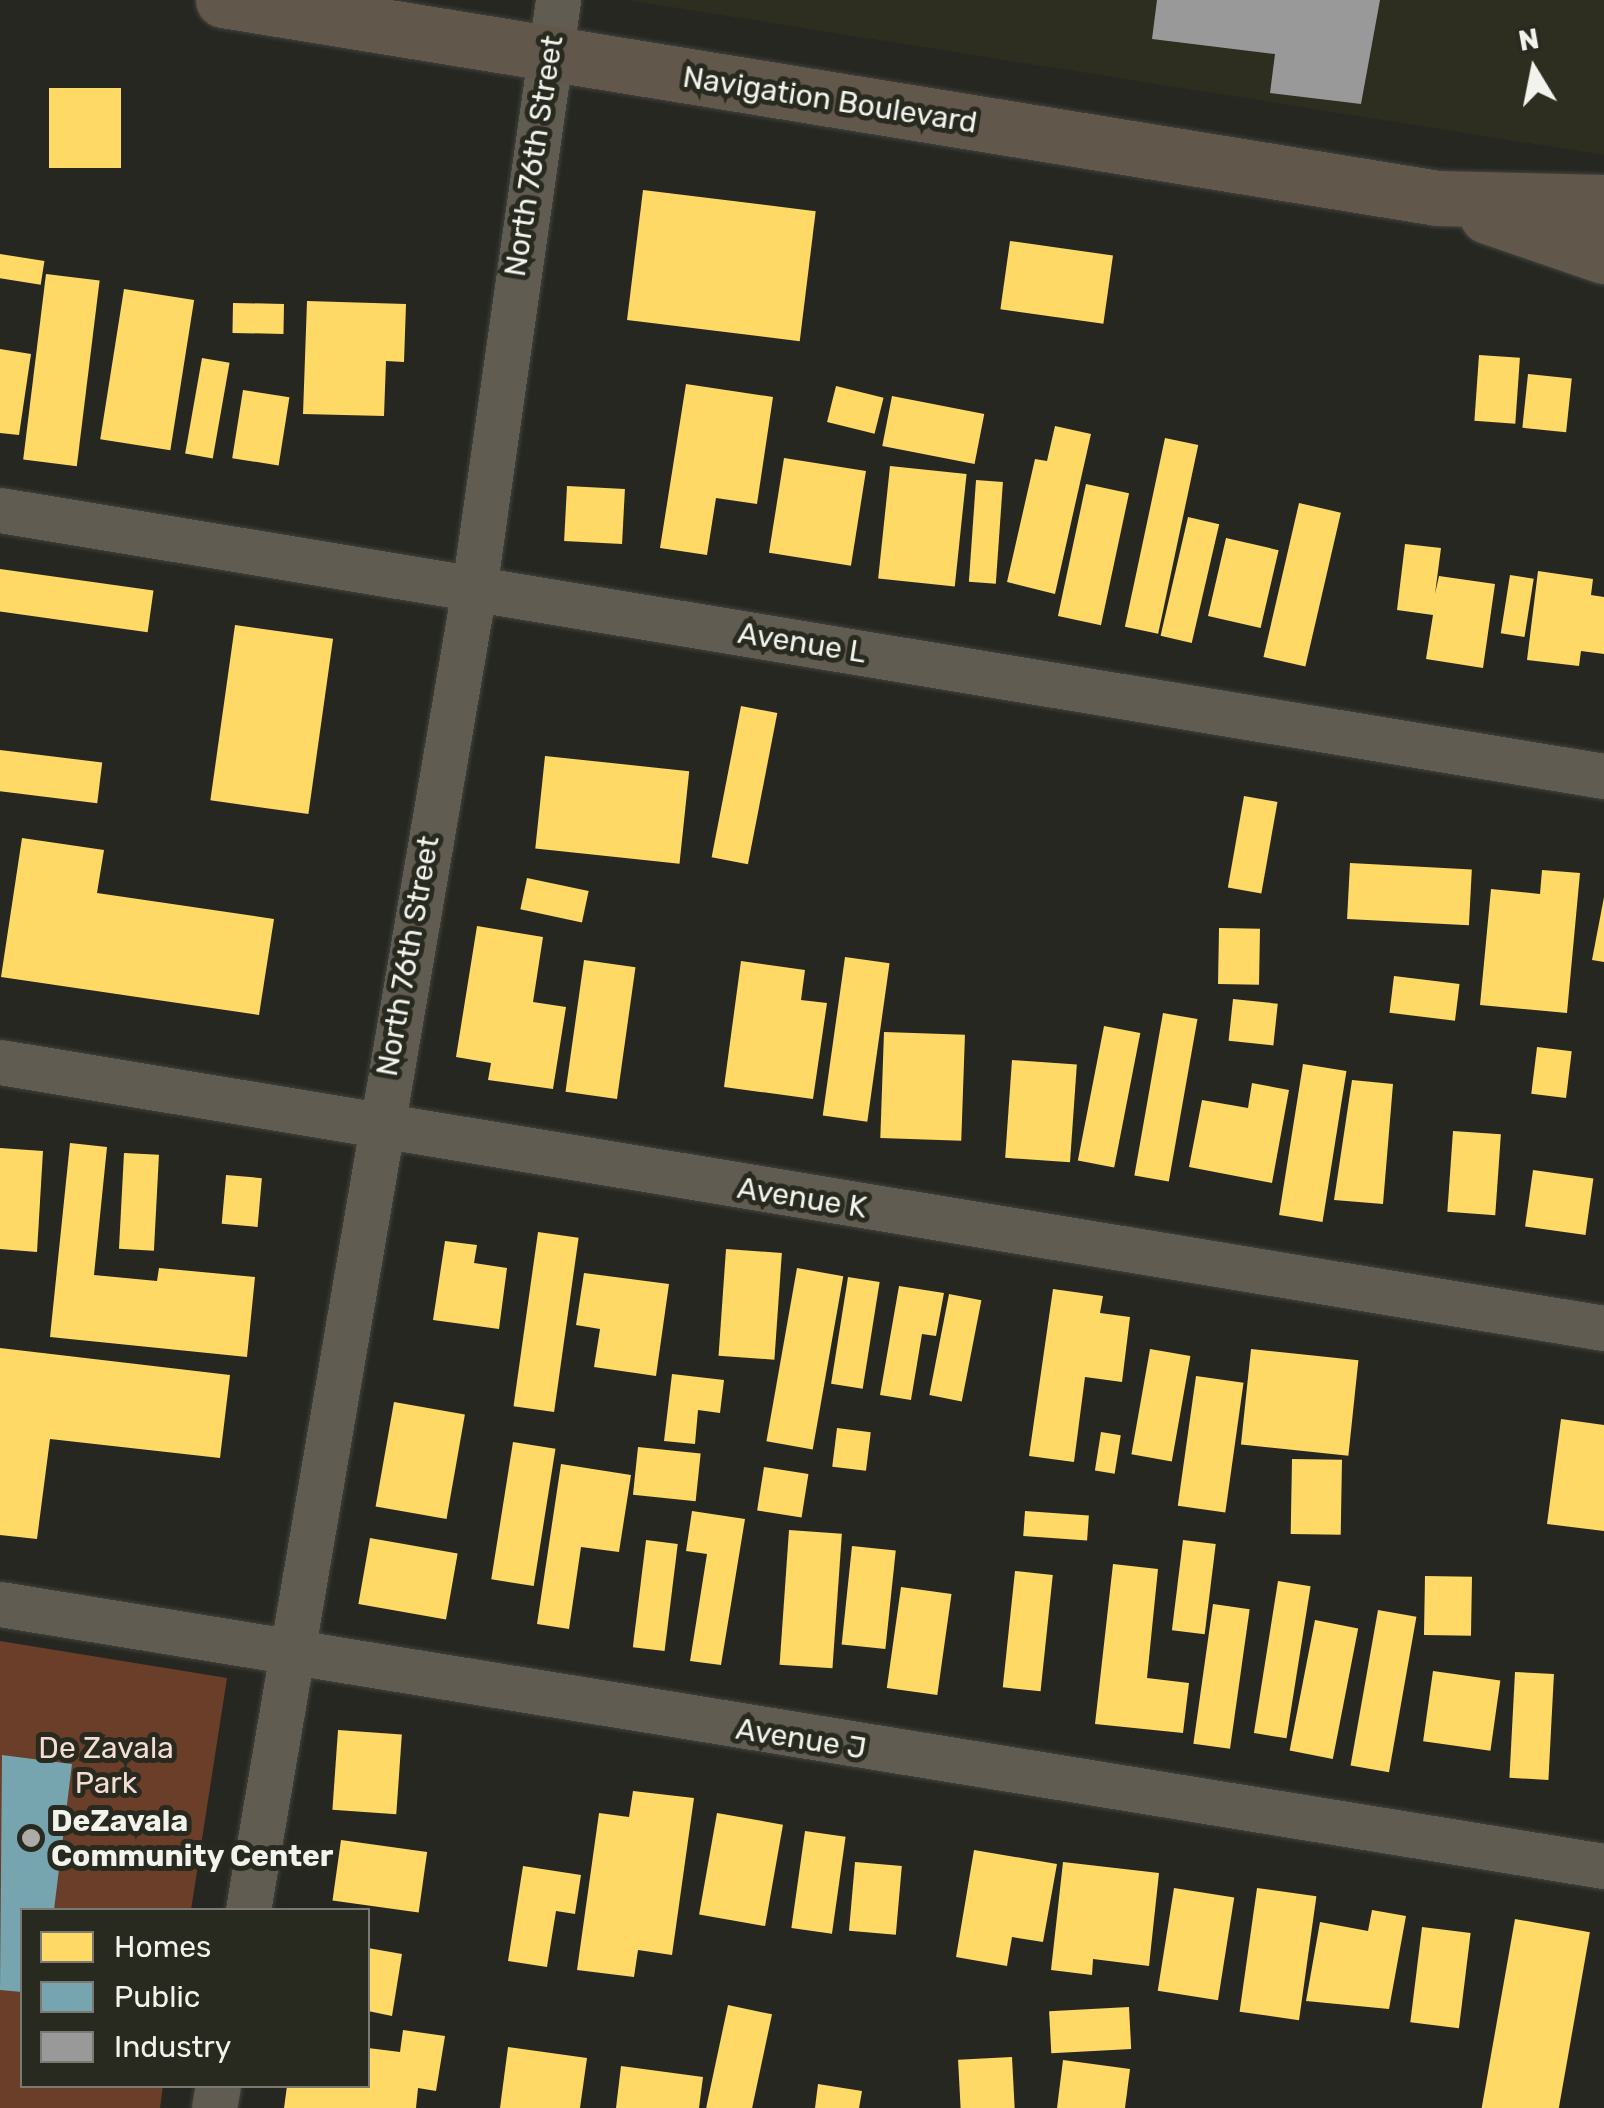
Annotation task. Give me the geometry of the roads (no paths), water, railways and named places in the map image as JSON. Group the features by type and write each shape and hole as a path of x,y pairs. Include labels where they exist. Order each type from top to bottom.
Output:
{"main road":[{"name":"Navigation Boulevard","path":"223,0 1437,198 1604,202"},
{"name":"Navigation Boulevard","path":"1437,198 1604,256"}],"street":[{"name":"North 76th Street","path":"248,1908 378,1125 474,589 558,0"},
{"name":"Avenue L","path":"0,510 1604,776"},
{"name":"Avenue K","path":"0,1062 1604,1328"},
{"name":"Avenue J","path":"0,1604 1604,1866"}],"place":[{"name":"DeZavala Community Center","path":"31,1838"}],"park label":[{"name":"De Zavala Park","path":"106,1765"}]}
